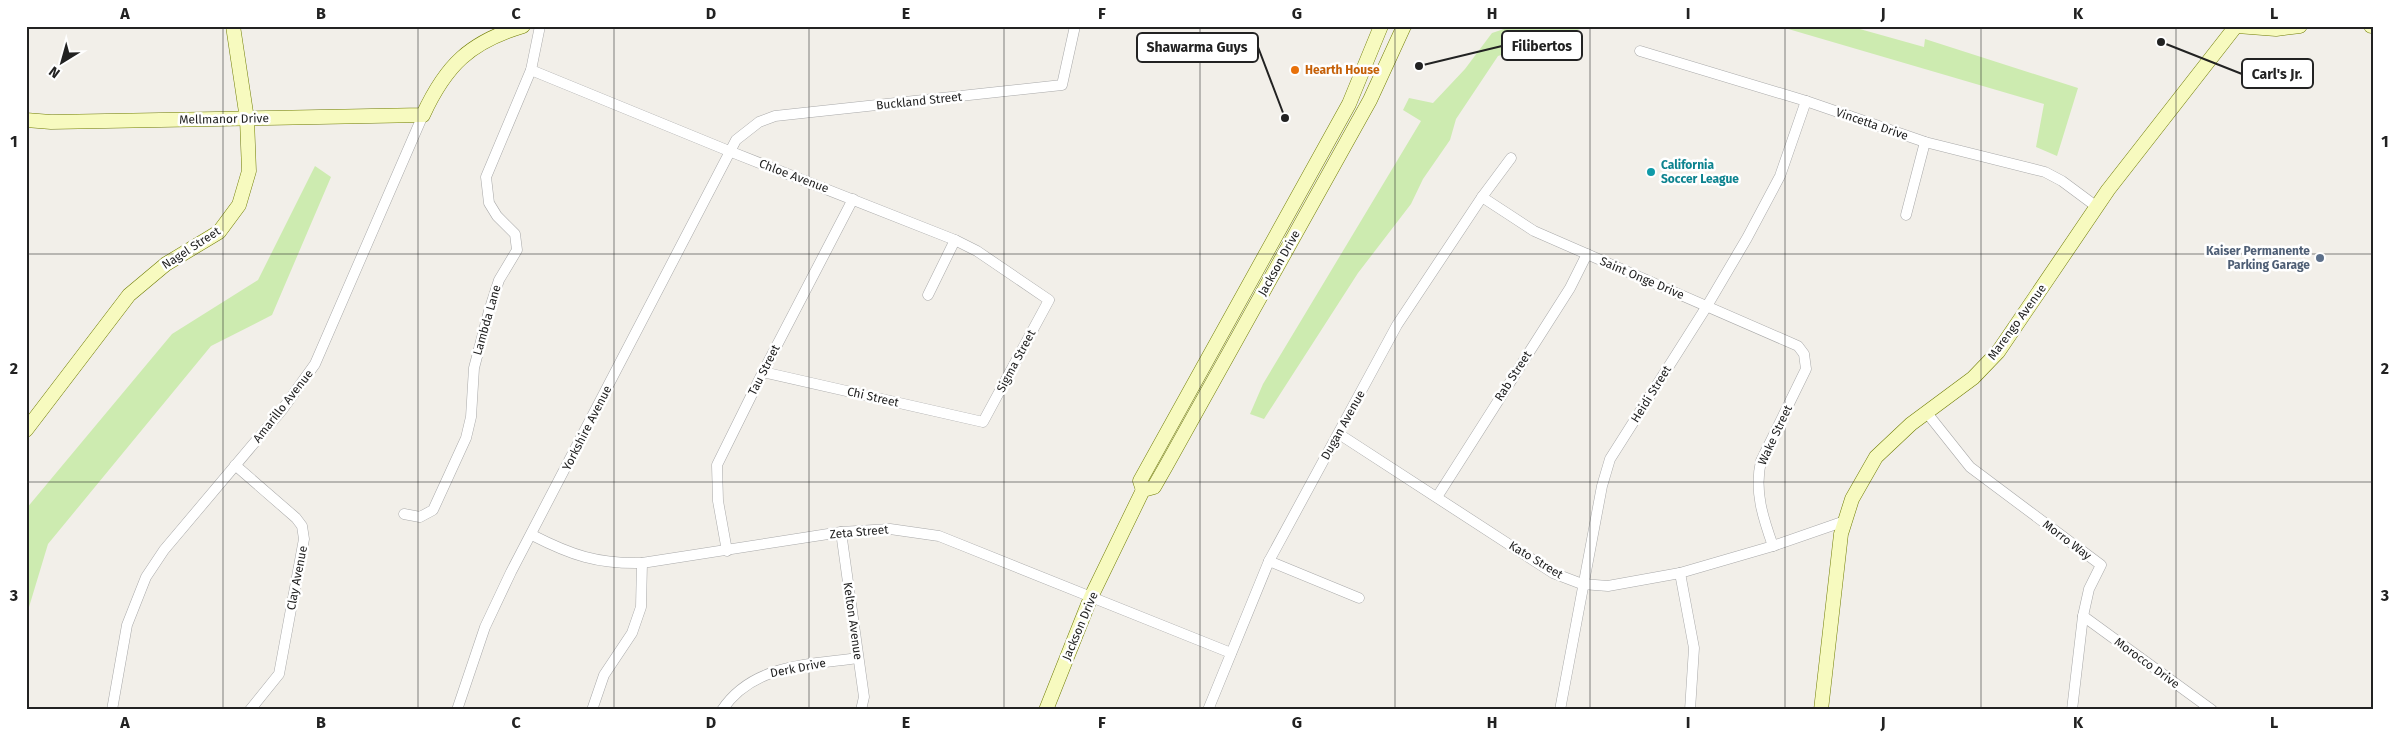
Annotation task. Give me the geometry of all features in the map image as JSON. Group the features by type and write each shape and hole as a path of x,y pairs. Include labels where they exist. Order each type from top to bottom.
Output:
{"street":[{"name":"Nagel Street","path":"26,430 130,295 166,264 210,239 233,215 247,183 247,119 233,26"},
{"name":"Amarillo Avenue","path":"113,709 127,625 142,584 164,550 282,410 315,364 436,86 457,62 475,46 499,33 523,26"},
{"name":"Lambda Lane","path":"404,514 420,517 433,510 466,438 471,417 474,368 489,311 499,280 516,254 517,245 512,229 497,216 489,203 486,177 531,70 540,36 540,26"},
{"name":"Buckland Street","path":"729,152 736,140 759,122 774,116 1062,85 1074,26"},
{"name":"Jackson Drive","path":"1046,710 1091,597 1143,490 1140,482 1349,104 1381,26"},
{"name":"Jackson Drive","path":"1143,490 1154,487 1162,473 1370,100 1404,26"},
{"path":"2237,26 2276,29 2300,26"},
{"name":"Marengo Avenue","path":"1821,710 1841,534 1852,499 1876,457 1900,432 1973,378 1998,352 2098,207 2168,112 2237,26"},
{"name":"Vincetta Drive","path":"1640,51 1806,101 1925,142 2045,172 2062,181 2098,207"},
{"name":"Chloe Avenue","path":"531,70 729,152 955,240 977,251 1048,300"},
{"name":"Heidi Street","path":"1560,710 1582,584 1602,486 1610,459 1707,306 1747,238 1780,176 1806,101"},
{"name":"Mellmanor Drive","path":"26,120 51,122 423,115"},
{"path":"1906,215 1925,142"},
{"name":"Yorkshire Avenue","path":"457,710 485,627 511,572 532,535 729,152"},
{"name":"Dugan Avenue","path":"1208,710 1269,561 1397,325 1482,197 1511,158"},
{"name":"Saint Onge Drive","path":"1482,197 1534,231 1798,346 1804,354"},
{"name":"Tau Street","path":"727,551 718,502 717,465 853,199"},
{"path":"928,295 955,240"},
{"name":"Rab Street","path":"1436,496 1570,288 1587,254"},
{"name":"Sigma Street","path":"984,422 1048,300"},
{"name":"Wake Street","path":"1773,546 1760,511 1758,474 1761,461 1806,369 1804,354"},
{"name":"Chi Street","path":"763,372 984,422"},
{"name":"Morro Way","path":"1927,413 1970,468 2101,565 2089,589 2083,616 2072,710"},
{"name":"Kato Street","path":"1338,434 1552,573 1582,584 1608,586 1680,573 1773,546 1845,521"},
{"name":"Clay Avenue","path":"235,465 296,518 302,526 304,539 278,674 250,710"},
{"name":"Zeta Street","path":"532,535 566,552 591,560 616,564 642,563 727,551 841,532 890,529 939,536 1231,653"},
{"name":"Kelton Avenue","path":"841,532 864,697 861,710"},
{"path":"1269,561 1359,598"},
{"path":"592,710 604,675 634,627 641,607 642,563"},
{"path":"1680,573 1694,648 1690,710"},
{"name":"Morocco Drive","path":"2083,616 2212,710"},
{"name":"Derk Drive","path":"722,710 742,687 769,672 858,658"}],"green space":[{"path":"1513,26 1590,26 1498,56 1456,119 1450,140 1423,179 1411,204 1358,273 1264,419 1250,414 1263,384 1421,121 1403,110 1409,98 1433,103 1465,69 1492,33"},
{"path":"1778,26 1849,26 1924,47 1925,39 2078,88 2057,156 2036,147 2044,104"},
{"path":"315,166 331,177 272,315 211,346 48,544 26,617 26,509 172,334 258,280"}],"place":[{"name":"Carl's Jr.","path":"2161,42"},
{"name":"Filibertos","path":"1419,66"},
{"name":"Hearth House","path":"1295,70"},
{"name":"Shawarma Guys","path":"1285,118"},
{"name":"California Soccer League","path":"1651,172"},
{"name":"Kaiser Permanente Parking Garage","path":"2320,258"}]}
